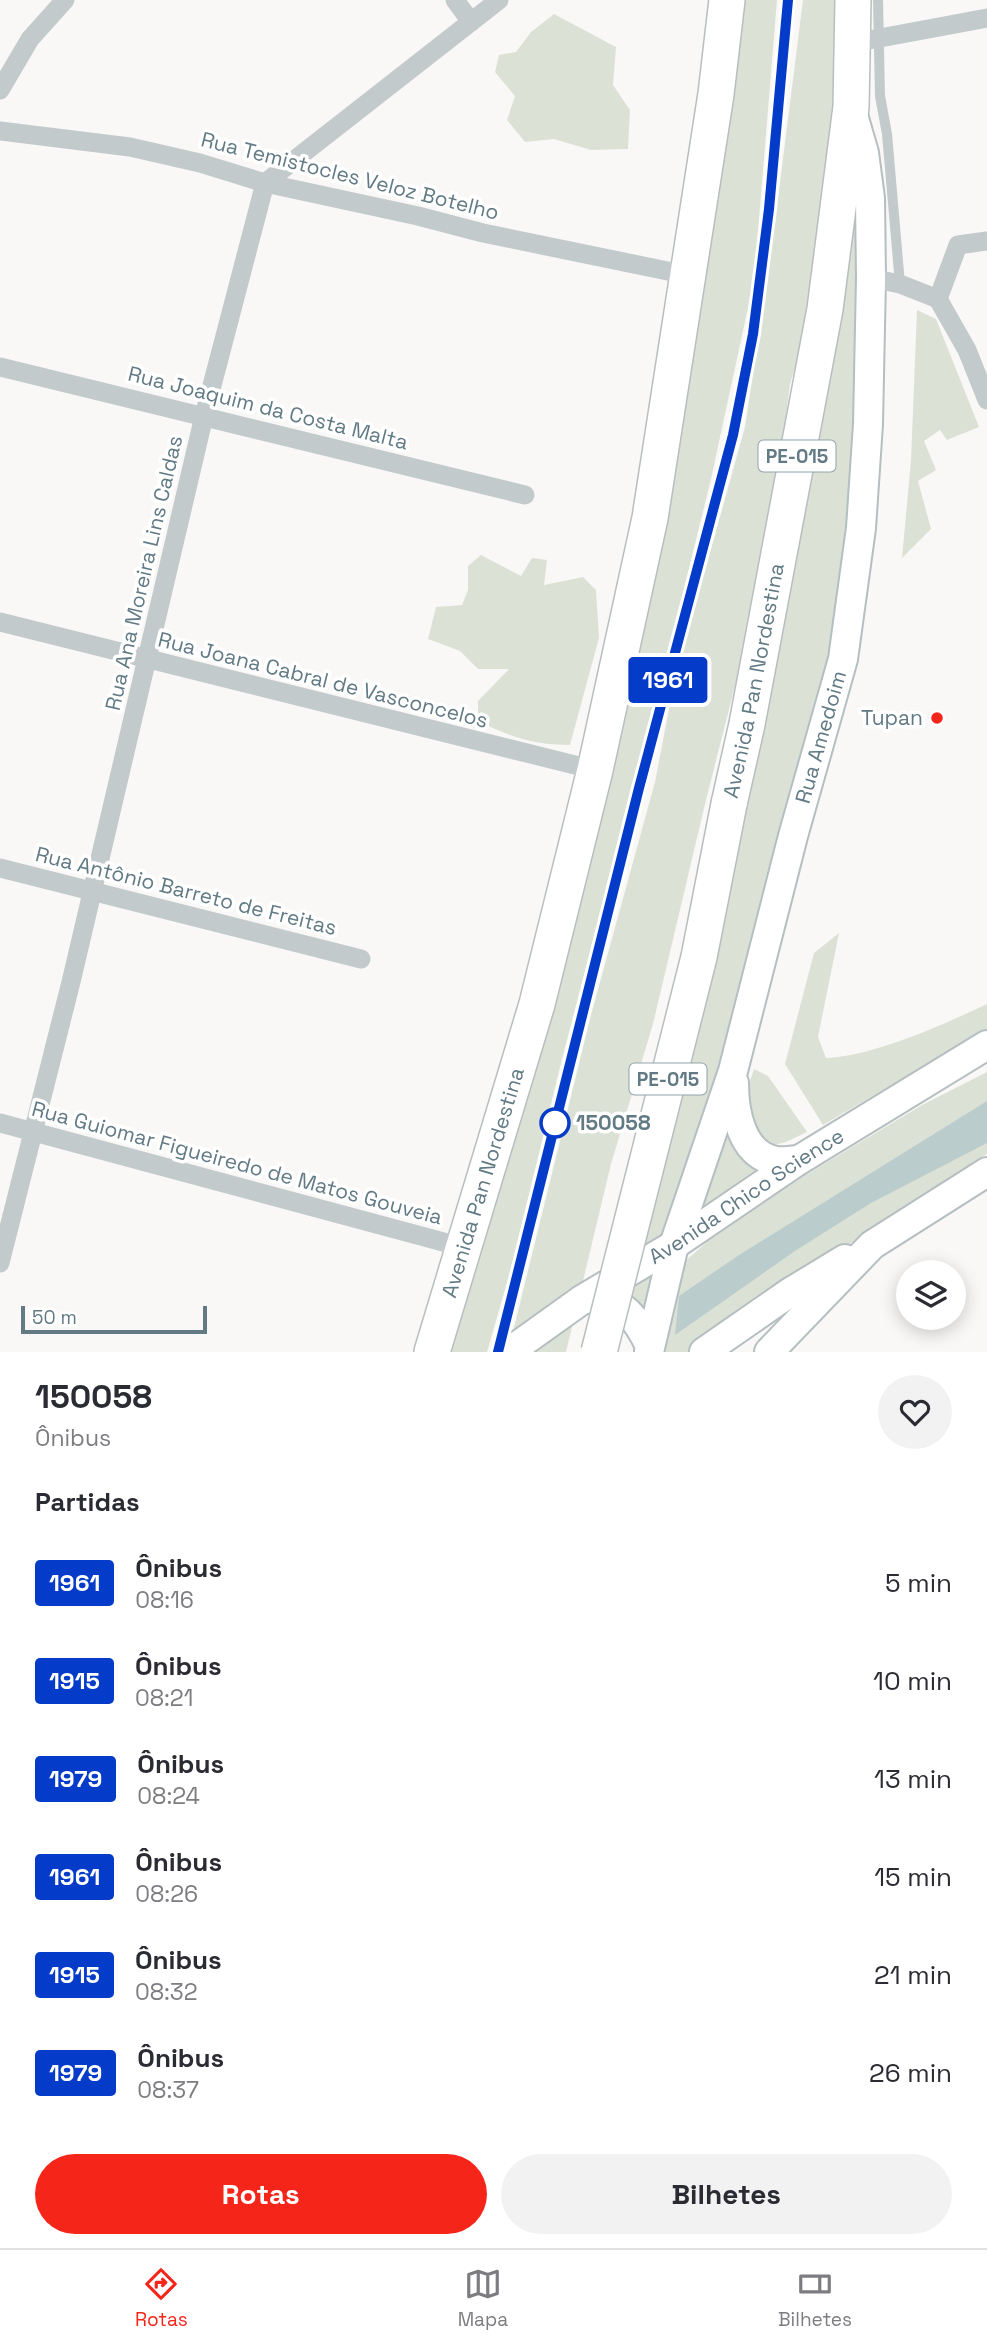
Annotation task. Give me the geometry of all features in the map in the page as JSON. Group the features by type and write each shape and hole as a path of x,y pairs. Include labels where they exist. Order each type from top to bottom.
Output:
{"highway":[{"name":"Avenida Pan Nordestina","path":"434,1344 461,1247 537,1004 595,770 650,518 716,94 727,0"},
{"name":"Avenida Pan Nordestina","path":"599,1352 699,957 747,724 825,309 851,107 866,41 853,0"}],"main road":[{"name":"Rua Amedoim","path":"650,1349 674,1245 733,1071 793,836 844,659 861,528 868,424 871,278 870,198 863,153 851,107"},
{"name":"Avenida Chico Science","path":"509,1352 583,1300 674,1245 799,1160 987,1045"},
{"path":"733,1071 736,1115 751,1146 762,1157 777,1161 799,1160"},
{"path":"704,1352 789,1293 872,1245 987,1172"},
{"path":"769,1352 872,1245"},
{"path":"583,1300 605,1299 617,1302 641,1326 650,1349"}],"street":[{"path":"0,90 30,39 65,0"},
{"path":"455,0 471,22"},
{"path":"265,183 499,0"},
{"path":"866,41 987,18"},
{"name":"Rua Temistocles Veloz Botelho","path":"0,131 130,147 200,163 265,183 483,233 687,275"},
{"name":"Rua Ana Moreira Lins Caldas","path":"0,1263 92,890 204,416 265,183"},
{"path":"938,299 958,245 987,241"},
{"path":"871,278 900,284 938,299 967,350 987,400"},
{"name":"Rua Joaquim da Costa Malta","path":"0,366 525,495"},
{"name":"Rua Joana Cabral de Vasconcelos","path":"0,622 595,770"},
{"name":"Rua Antônio Barreto de Freitas","path":"0,868 361,959"},
{"name":"Rua Guiomar Figueiredo de Matos Gouveia","path":"0,1123 461,1247"}],"lane":[{"path":"498,1352 639,788 733,435 753,334 769,209 788,0"},
{"path":"878,0 866,41 887,134 900,284"}],"shaded area":[{"path":"734,0 777,0 754,280 711,479 679,609 561,1063 510,1272 487,1352 443,1352 514,1117"},
{"path":"803,0 839,0 837,64 816,301 790,384 769,552 653,1024 611,1164 566,1352 508,1352 591,1015 655,782 675,678 745,427 771,254"},
{"path":"554,14 616,47 613,85 630,110 628,149 591,150 554,139 525,142 507,120 515,96 495,72 499,55 516,52 531,32"},
{"path":"853,129 868,260 841,653 671,1241 626,1269"},
{"path":"917,310 936,319 979,427 947,440 940,430 924,441 936,470 918,481 931,529 902,558 911,460"},
{"path":"481,555 521,576 532,558 547,560 544,585 583,577 596,590 599,638 570,745 545,744 523,739 478,721 478,701 509,669 478,669 460,651 428,639 436,607 462,605 468,590 468,566"},
{"path":"839,933 818,1037 826,1058 886,1046 987,1004 987,1029 823,1125 785,1064 814,953"},
{"path":"754,1069 768,1076 807,1132 786,1142 766,1147 753,1135 745,1096"},
{"path":"987,1072 987,1154 760,1303 693,1352 663,1352 677,1268 707,1242 804,1176 922,1105"},
{"path":"730,1098 782,1165 683,1233"},
{"path":"987,1101 987,1143 871,1203 795,1251 675,1335 679,1296 739,1255"},
{"path":"669,1251 641,1327 623,1275"}],"bus line":[{"name":"1961","path":"498,1352 639,788 733,435 753,334 769,209 788,0"}],"place":[{"name":"Tupan","path":"937,718"},
{"name":"150058","path":"555,1123"}]}
